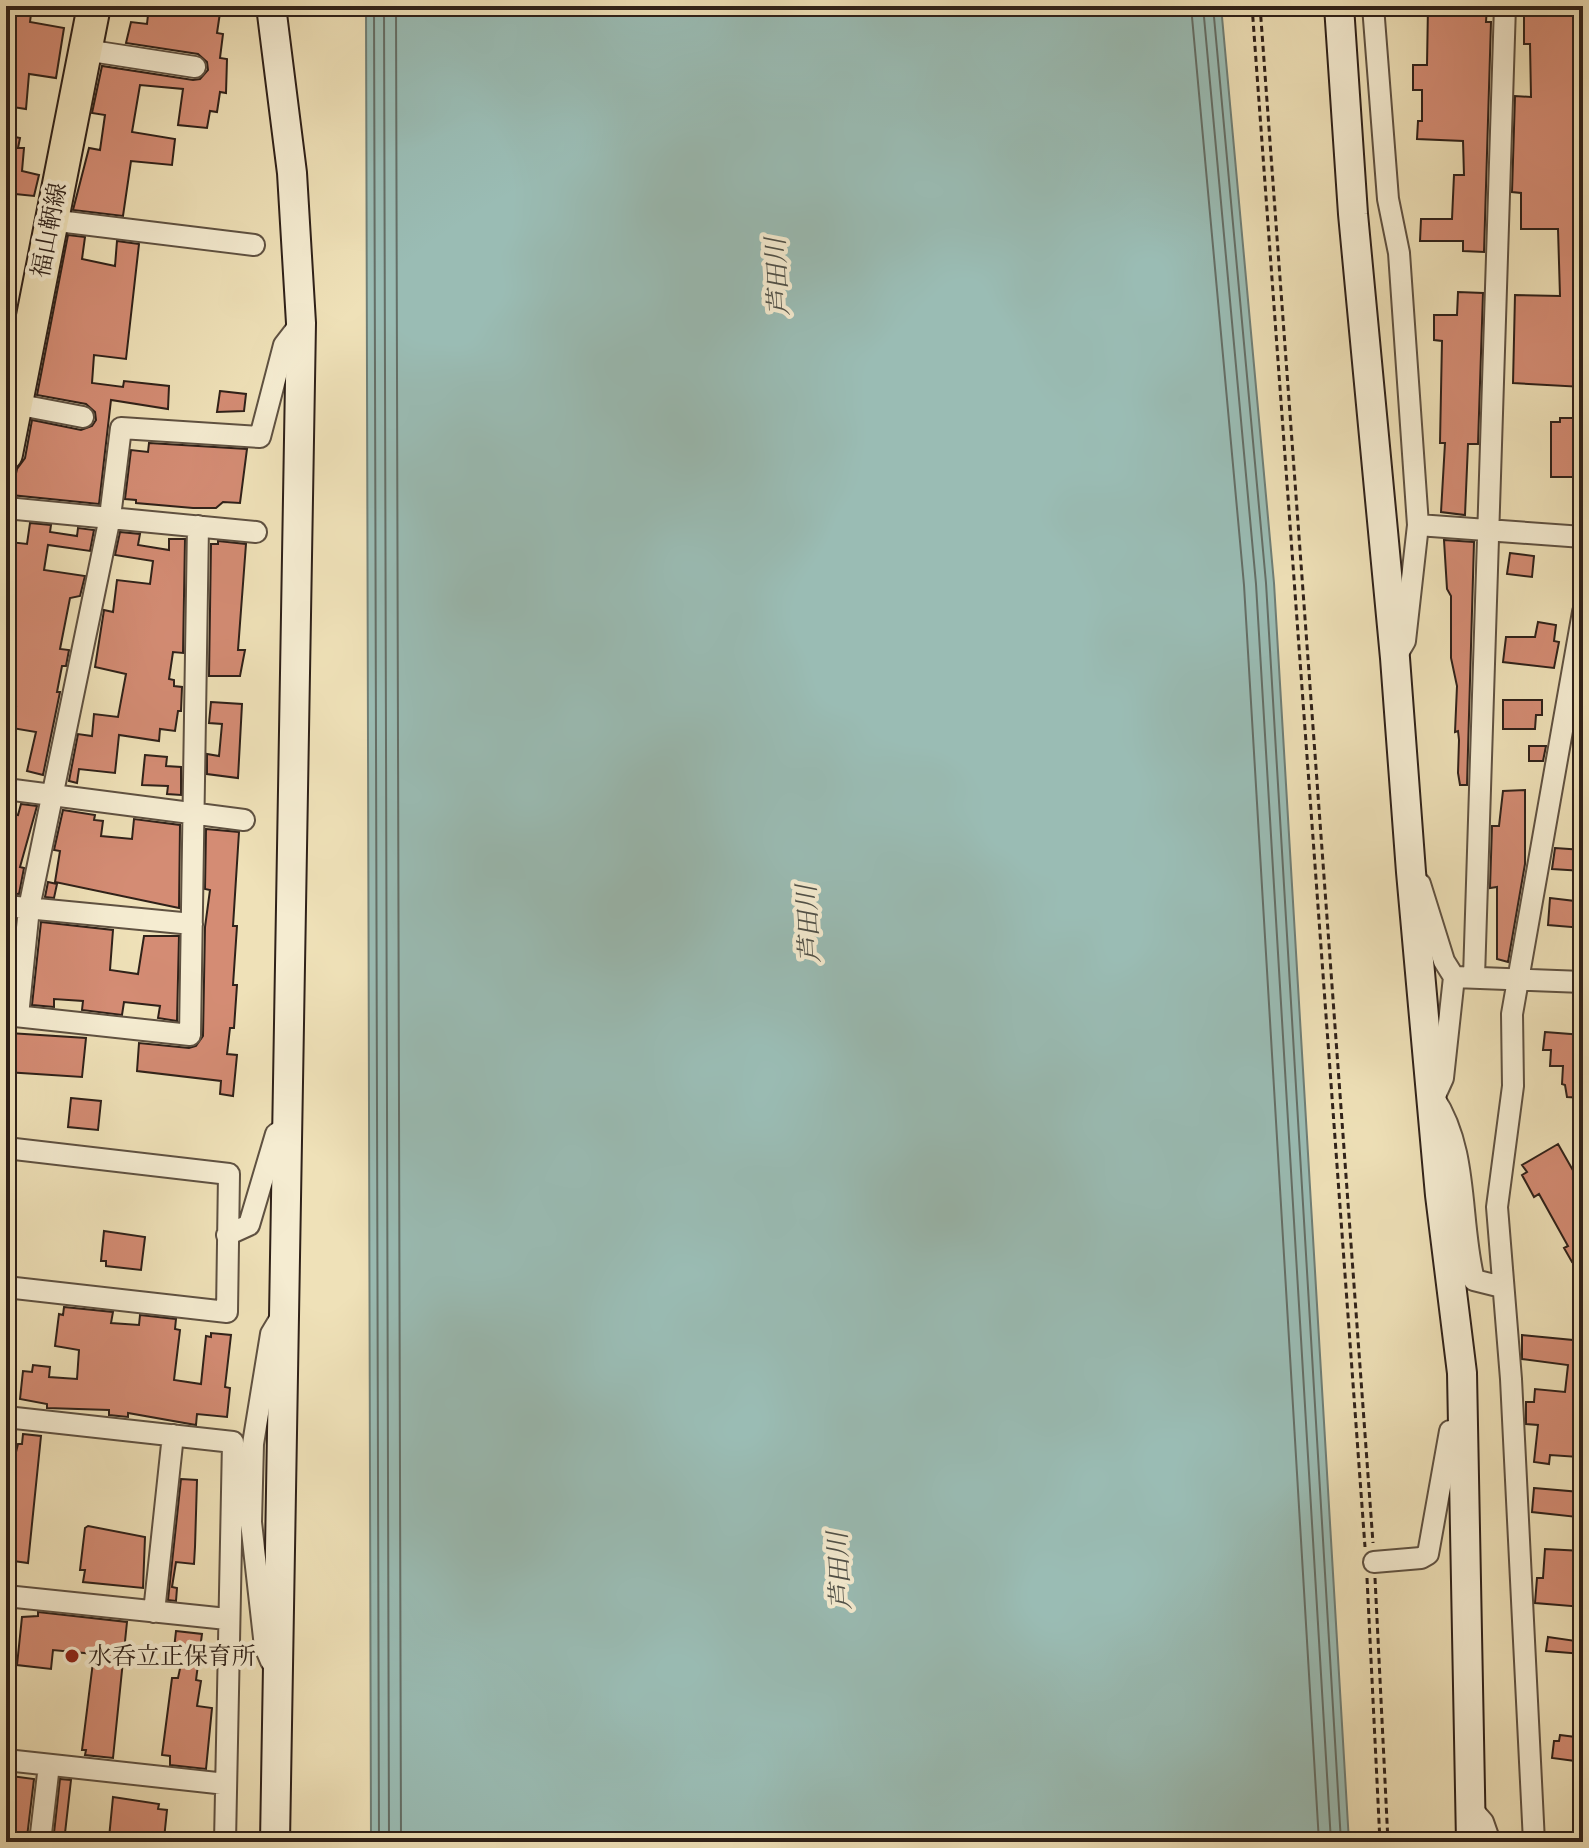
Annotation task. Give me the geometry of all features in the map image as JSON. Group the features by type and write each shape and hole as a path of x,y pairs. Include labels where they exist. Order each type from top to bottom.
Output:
{"main road":[{"name":"福山鞆線","path":"6,454 12,410 94,6"}],"street":[{"path":"271,6 292,173 301,323 275,1842"},
{"path":"1339,6 1353,214 1395,658 1440,1195 1462,1373 1471,1842"},
{"path":"1373,6 1388,199 1399,253 1418,525 1405,641 1395,658"},
{"path":"1434,1098 1443,1078 1464,977 1488,529 1505,6"},
{"path":"85,50 195,67"},
{"path":"50,220 254,245"},
{"path":"198,526 190,1035 12,1016 29,908 110,517 121,428 260,437 284,345 301,323"},
{"path":"12,410 83,417"},
{"path":"6,508 256,532"},
{"path":"1418,525 1583,537"},
{"path":"1534,1842 1511,1379 1497,1207 1513,1086 1512,1014 1583,612"},
{"path":"6,789 244,820"},
{"path":"1411,872 1421,886 1444,961 1464,977 1583,982"},
{"path":"6,906 192,924"},
{"path":"1434,1098 1446,1117 1460,1176 1474,1280 1502,1287"},
{"path":"227,1235 249,1225 276,1134 287,1127"},
{"path":"6,1148 229,1174 227,1312 6,1287"},
{"path":"225,1842 227,1619 243,1443 271,1334 283,1312"},
{"path":"6,1417 243,1443"},
{"path":"1369,1559 1421,1558 1428,1554 1450,1431 1463,1430"},
{"path":"154,1612 173,1435"},
{"path":"243,1443 265,1647 277,1672"},
{"path":"6,1596 227,1619"},
{"path":"6,1760 226,1784"},
{"path":"40,1842 49,1765"},
{"path":"1470,1807 1483,1822 1490,1842"}],"path":[{"path":"1252,6 1369,1559 1380,1842"},
{"path":"1260,6 1388,1842"}],"water":[{"name":"芦田川","path":"366,6 1221,6 1274,583 1349,1842 371,1842"}],"building":[{"path":"149,6 221,6 217,33 223,34 220,58 227,59 226,93 220,92 217,112 210,111 207,128 178,125 183,89 140,85 132,132 175,139 172,165 131,161 123,216 73,210 89,148 100,150 105,115 92,113 102,66 193,80 200,79 208,70 207,62 198,54 126,43 131,22 147,24"},
{"path":"1428,6 1487,6 1486,22 1491,22 1484,252 1463,251 1463,241 1420,241 1421,219 1452,219 1454,175 1464,175 1463,141 1417,139 1418,121 1422,121 1422,90 1413,90 1413,65 1427,65"},
{"path":"1524,6 1583,6 1583,387 1513,383 1515,295 1560,296 1558,229 1521,229 1521,193 1512,192 1515,96 1531,97 1530,44 1524,44"},
{"path":"6,11 31,14 30,22 64,28 56,78 29,74 26,109 6,106"},
{"path":"6,135 20,138 18,148 24,148 22,171 39,175 34,196 6,193"},
{"path":"68,235 85,237 82,259 115,266 117,241 139,244 126,359 94,355 92,383 123,387 124,381 169,386 168,409 111,400 99,504 11,495 17,469 25,458 32,420 81,430 92,426 96,420 95,412 86,404 37,395"},
{"path":"1458,292 1483,293 1478,444 1468,444 1465,515 1441,512 1445,443 1440,443 1442,341 1434,340 1434,315 1457,315"},
{"path":"220,391 246,394 244,411 217,412"},
{"path":"1560,418 1583,418 1583,466 1576,466 1576,477 1551,477 1551,422 1560,422"},
{"path":"149,443 247,449 240,503 223,502 216,508 193,508 136,503 136,500 125,499 131,450 148,452"},
{"path":"30,523 51,525 50,532 77,536 78,528 94,530 90,551 48,545 44,570 85,576 80,596 70,598 60,649 69,650 66,666 62,666 57,692 60,692 43,775 27,771 36,732 12,728 16,707 6,705 6,564 10,542 27,544"},
{"path":"120,532 140,534 138,545 169,550 169,539 185,539 183,653 173,652 169,679 174,680 174,686 182,687 181,711 178,711 175,731 160,729 159,741 119,735 115,773 79,769 77,783 69,781 78,734 92,736 94,714 118,717 126,674 95,667 104,610 113,612 117,580 150,584 153,561 115,555"},
{"path":"1444,540 1474,542 1467,785 1460,785 1458,773 1459,740 1458,731 1455,732 1457,686 1451,658 1451,596 1447,589"},
{"path":"218,541 246,544 238,650 245,650 240,676 209,676 211,544 218,544"},
{"path":"1510,553 1534,556 1532,577 1507,574"},
{"path":"1538,622 1556,625 1554,641 1559,642 1554,668 1503,662 1506,637 1535,637"},
{"path":"1503,700 1542,700 1542,715 1536,715 1535,729 1503,729"},
{"path":"211,702 242,704 238,778 207,774 207,754 219,756 222,724 209,723"},
{"path":"1529,746 1546,746 1543,761 1529,761"},
{"path":"145,755 167,757 166,766 181,767 181,795 167,794 168,786 142,785"},
{"path":"1525,790 1525,864 1508,962 1497,959 1497,887 1490,888 1492,826 1499,826 1503,791"},
{"path":"21,804 37,806 20,867 24,868 19,894 6,893 6,813 18,815"},
{"path":"63,810 95,815 94,820 103,821 101,836 132,839 134,819 180,825 179,908 55,882 60,851 54,850"},
{"path":"206,829 239,832 233,926 237,926 233,985 237,985 234,1028 230,1028 227,1054 237,1055 233,1096 220,1094 221,1081 137,1071 139,1043 189,1048 196,1046 203,1036 205,927 210,890 205,889"},
{"path":"1555,848 1583,850 1583,871 1552,869"},
{"path":"48,882 57,884 54,898 45,897"},
{"path":"1550,898 1583,902 1583,928 1548,925"},
{"path":"6,919 15,920 8,983 6,983"},
{"path":"41,922 113,930 110,970 138,974 144,936 179,936 177,1021 158,1018 160,1006 124,1002 122,1015 82,1010 83,1001 54,999 54,1007 32,1005"},
{"path":"1545,1032 1583,1035 1583,1098 1567,1097 1565,1085 1562,1084 1563,1066 1550,1066 1551,1050 1543,1050"},
{"path":"9,1033 86,1038 82,1077 6,1072"},
{"path":"71,1098 101,1101 98,1130 68,1127"},
{"path":"1558,1144 1583,1188 1583,1256 1572,1262 1564,1248 1568,1246 1539,1194 1534,1197 1522,1175 1527,1172 1522,1165"},
{"path":"104,1231 145,1237 141,1270 106,1266 106,1261 101,1261"},
{"path":"64,1307 113,1312 111,1323 139,1325 140,1315 176,1319 175,1329 180,1330 174,1380 201,1384 206,1336 211,1337 211,1333 231,1335 225,1387 230,1388 227,1417 197,1414 196,1425 128,1413 128,1417 109,1415 109,1410 47,1408 47,1404 20,1399 23,1371 32,1372 33,1365 50,1367 49,1377 77,1379 79,1350 55,1346 59,1314 63,1315"},
{"path":"1522,1335 1583,1341 1578,1394 1583,1394 1583,1455 1579,1457 1550,1455 1549,1464 1534,1462 1538,1425 1526,1424 1526,1402 1534,1402 1535,1389 1565,1392 1568,1365 1522,1359"},
{"path":"23,1434 41,1436 28,1563 6,1560 6,1516 11,1516 16,1452 18,1444 22,1444"},
{"path":"181,1479 197,1480 195,1547 194,1564 176,1562 172,1587 177,1588 176,1601 168,1600"},
{"path":"1534,1488 1580,1492 1577,1517 1532,1512"},
{"path":"88,1526 145,1537 143,1588 83,1582 85,1570 80,1570 85,1528"},
{"path":"1545,1549 1583,1551 1583,1607 1535,1603 1537,1578 1543,1578"},
{"path":"38,1612 127,1622 113,1758 85,1755 86,1750 82,1750 94,1654 53,1650 51,1669 17,1665 22,1617 38,1616"},
{"path":"176,1631 202,1634 196,1680 201,1681 197,1706 212,1708 206,1769 170,1765 170,1756 162,1755 172,1678 178,1678 184,1650 174,1649"},
{"path":"1548,1637 1583,1642 1583,1654 1546,1651"},
{"path":"1560,1735 1583,1738 1583,1762 1552,1758 1554,1741 1559,1741"},
{"path":"11,1776 34,1779 27,1837 6,1835"},
{"path":"60,1779 71,1780 64,1842 53,1842"},
{"path":"113,1797 159,1804 158,1809 167,1810 164,1839 109,1838"}],"place":[{"name":"水呑立正保育所","path":"72,1656"}]}
